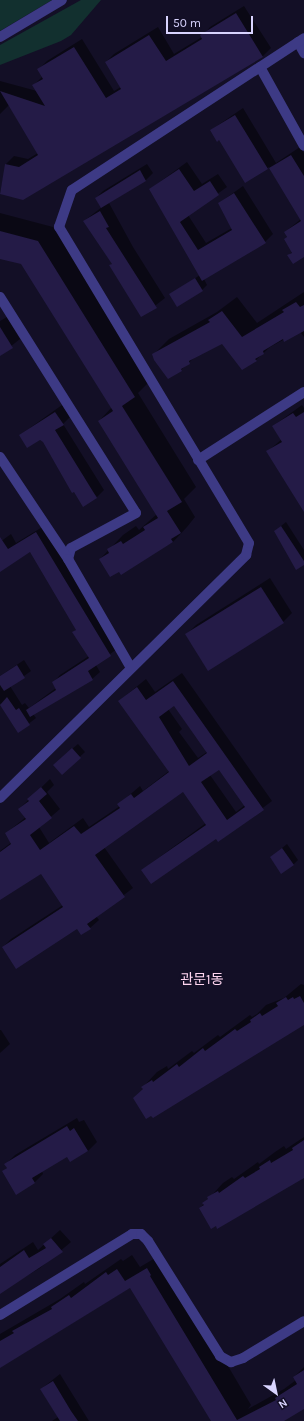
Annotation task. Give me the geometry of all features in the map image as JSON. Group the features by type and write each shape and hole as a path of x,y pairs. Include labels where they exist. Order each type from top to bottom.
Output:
{"street":[{"path":"0,37 62,0"},
{"path":"0,798 246,555 248,543 59,227 72,190 301,40 304,53"},
{"path":"260,67 304,146"},
{"path":"0,297 136,513 71,548 68,559"},
{"path":"198,460 304,392"},
{"path":"0,457 68,559 131,668"},
{"path":"0,1315 132,1234 140,1234 148,1241 220,1356 231,1362 243,1358 304,1321"}],"green space":[{"path":"0,0 52,0 0,31"},
{"path":"81,0 101,0 71,35 61,41 0,65 0,45"}],"building":[{"path":"236,13 263,57 23,200 0,194 5,164 19,167 38,155 0,91 45,106 32,85 43,79 37,69 74,47 106,98 121,89 105,62 149,35 166,61 202,39 200,35"},
{"path":"235,115 268,169 245,183 219,140 217,142 210,130"},
{"path":"291,155 304,176 304,257 293,264 287,255 292,253 284,239 287,237 284,232 301,221 269,168"},
{"path":"179,169 194,191 210,181 219,195 180,222 198,250 232,230 218,203 234,193 266,243 202,281 149,189"},
{"path":"140,170 146,181 101,208 95,198"},
{"path":"100,211 109,227 106,228 157,308 141,317 109,265 112,264 83,221"},
{"path":"0,231 38,241 135,397 122,406 182,502 167,511 181,533 171,539 173,542 121,575 119,572 110,577 99,559 109,553 107,549 121,541 123,544 145,530 143,527 158,518 98,421 113,411 21,264 0,259"},
{"path":"195,278 203,291 177,307 169,294"},
{"path":"296,302 300,307 304,305 304,331 284,342 283,339 263,351 264,354 255,359 257,361 242,370 222,344 189,361 190,364 181,369 182,371 168,379 154,360 152,354 210,322 208,320 222,311 242,337 284,312 282,310"},
{"path":"0,327 13,348 0,356"},
{"path":"55,412 64,425 55,430 97,498 83,507 74,492 72,493 43,442 40,440 27,448 19,435"},
{"path":"304,412 304,512 266,451 282,442 272,426 293,413 296,417"},
{"path":"281,526 304,561 304,565 296,570 274,531"},
{"path":"36,532 111,656 88,671 93,680 30,717 26,710 56,690 52,682 89,658 72,632 76,630 30,552 0,572 0,537 8,549"},
{"path":"261,587 284,623 208,671 185,634"},
{"path":"17,665 25,678 4,691 0,685 0,676"},
{"path":"173,681 264,810 218,842 216,839 151,884 141,870 206,825 183,792 95,855 125,897 87,924 91,929 81,935 77,929 16,969 2,947 63,907 41,874 0,900 0,852 11,844 5,833 26,819 18,809 29,801 27,799 41,787 47,794 39,801 52,818 30,835 40,850 74,826 81,834 120,808 117,804 131,794 134,798 169,772 118,701 137,687 146,700","holes":["174,706 207,753 189,766 159,717","219,770 245,807 227,820 201,782"]},
{"path":"7,697 16,710 19,708 30,725 18,733 0,705"},
{"path":"72,748 81,758 62,775 53,765"},
{"path":"282,848 294,865 281,874 270,857"},
{"path":"300,996 304,1003 304,1025 153,1118 151,1116 146,1119 133,1098 143,1089 141,1087 152,1080 153,1082 177,1064 179,1067 203,1048 205,1051 235,1029 237,1031 251,1022 250,1020 260,1013 262,1016 278,1006 276,1003 286,997 288,1000 293,997 294,999"},
{"path":"67,1126 70,1131 74,1128 88,1151 70,1162 67,1157 32,1178 35,1183 16,1195 2,1171 7,1168 4,1164"},
{"path":"304,1140 304,1178 217,1229 216,1226 211,1229 199,1208 204,1205 202,1203 208,1199 207,1197 218,1191 219,1193 243,1176 245,1178 260,1169 259,1167 270,1160 271,1163 293,1150 292,1148"},
{"path":"51,1238 63,1252 0,1294 0,1267 24,1250 29,1258 46,1248 43,1244"},
{"path":"147,1268 151,1275 150,1276 237,1420 276,1400 275,1398 297,1384 293,1377 304,1370 304,1409 284,1421 211,1421 130,1288 0,1368 0,1341 14,1333 12,1331 52,1309 51,1307 69,1295 71,1298 106,1272 108,1275 117,1269 125,1281"},
{"path":"53,1381 78,1421 60,1421 40,1389"}],"district":[{"name":"관문1동","path":"202,980"}]}
